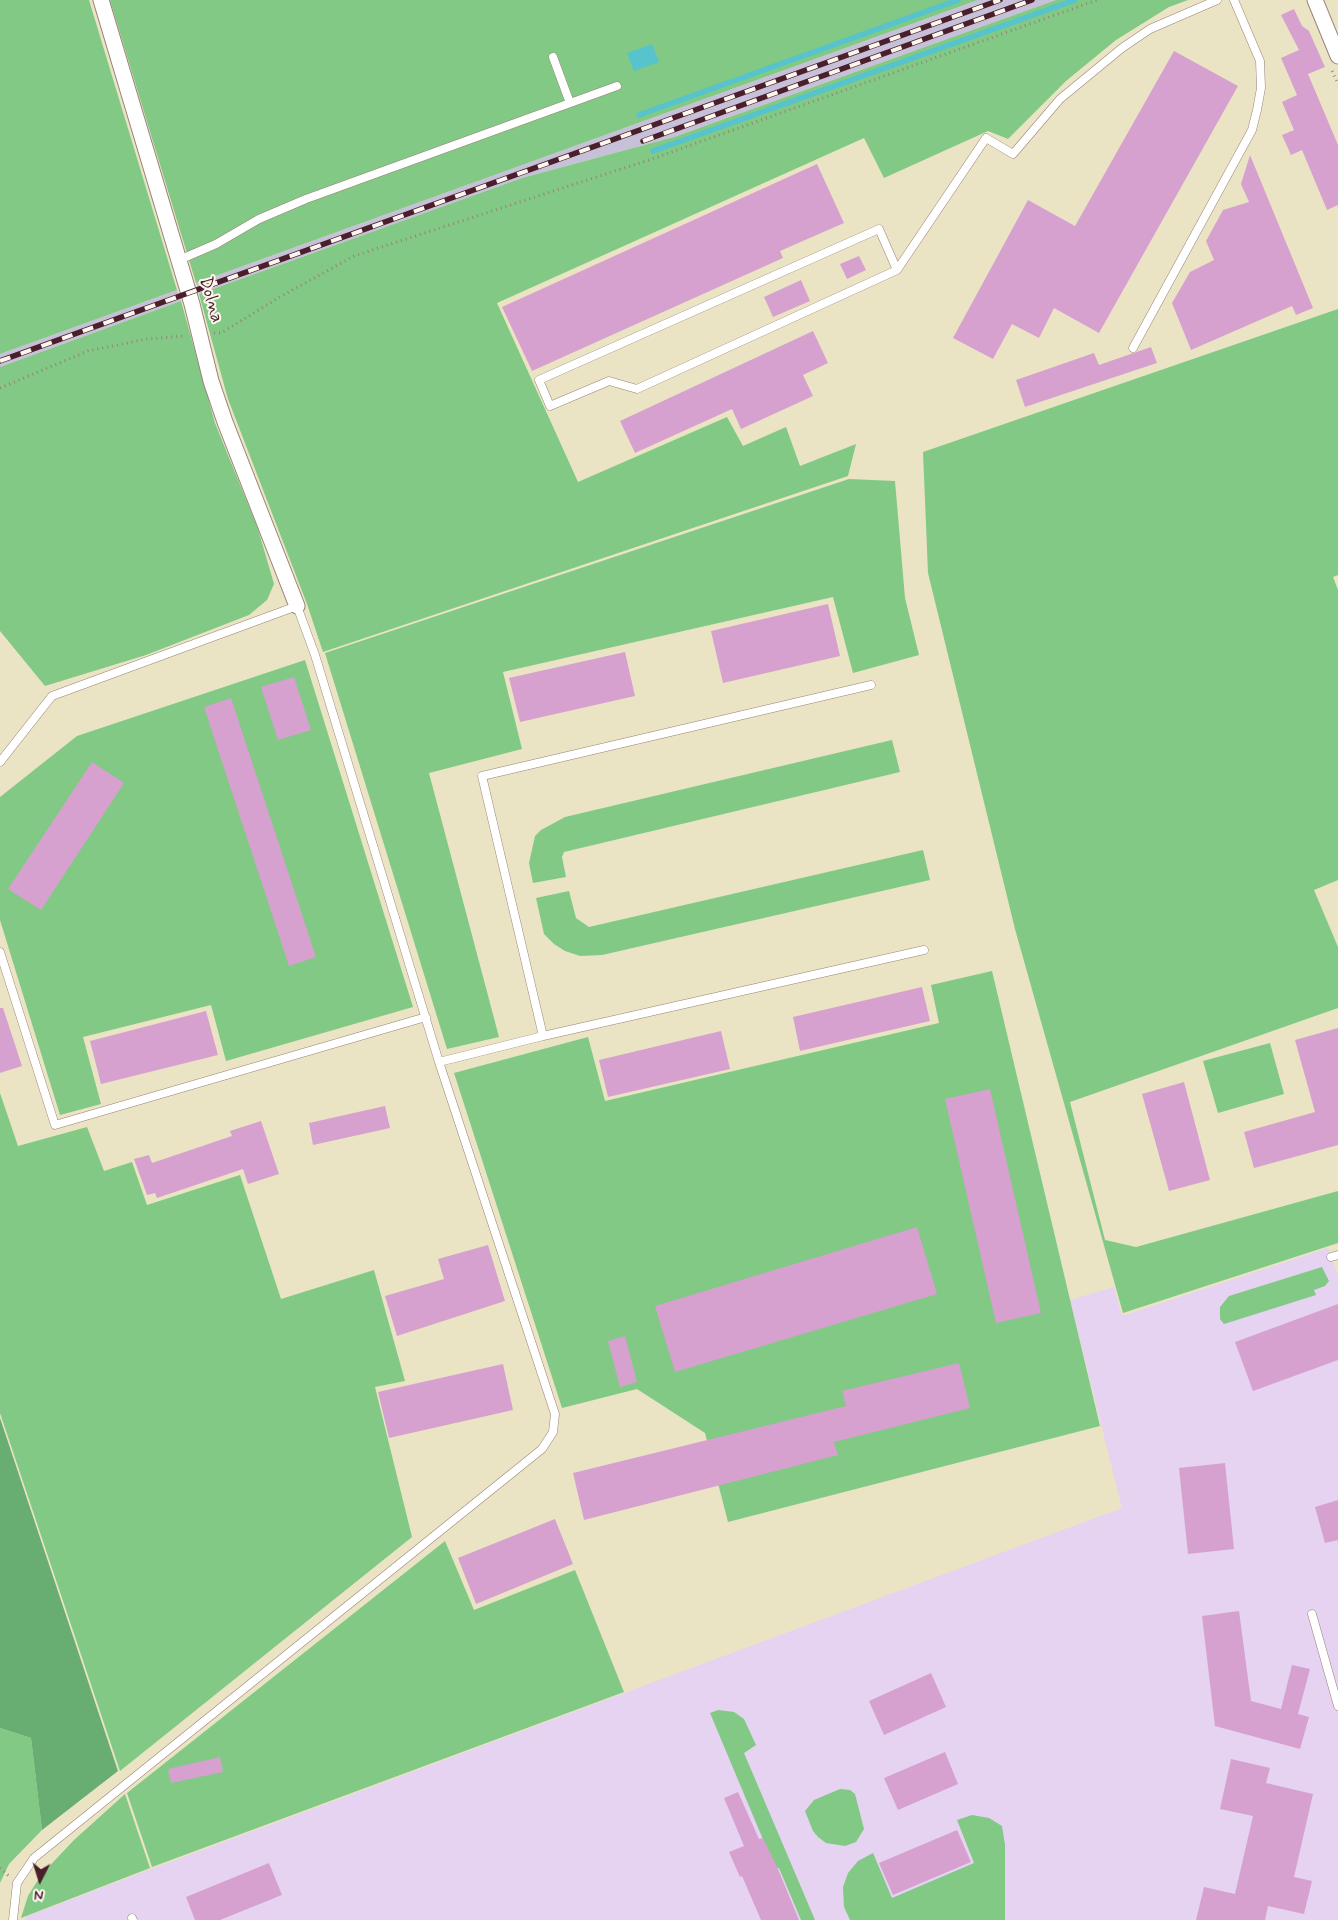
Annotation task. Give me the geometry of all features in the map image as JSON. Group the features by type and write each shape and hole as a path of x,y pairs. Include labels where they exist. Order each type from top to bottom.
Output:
{"street":[{"name":"Dolna","path":"101,0 179,260 211,381 296,606"},
{"path":"1315,0 1338,56"}],"lane":[{"path":"897,270 879,229 539,380 550,406 609,381 637,389 897,270 986,138 1013,154 1060,100 1122,48 1150,29 1217,0"},
{"path":"1133,348 1252,130 1261,88 1260,60 1234,0"},
{"path":"553,57 570,103"},
{"path":"179,260 216,244 259,219 306,198 617,86"},
{"path":"0,762 52,696 296,606 315,655 439,1062 555,1414 553,1432 542,1449 34,1858 17,1883 13,1920"},
{"path":"542,1036 482,776 871,686"},
{"path":"439,1062 542,1036 924,950"},
{"path":"0,952 55,1125 426,1016"},
{"path":"1312,1614 1338,1706"}],"path":[{"path":"0,388 88,351 147,339 221,332 354,256 652,159 1097,0"}],"shaded area":[{"path":"978,0 1056,0 674,137 522,178 199,294 196,283"},
{"path":"177,290 181,301 0,367 0,354"},
{"path":"1328,1248 1338,1276 1338,1920 26,1920 25,1917 151,1869 1122,1508 1070,1300 1114,1287 1122,1316"}],"green space":[{"path":"0,0 89,0 177,290 0,354"},
{"path":"110,0 978,0 196,283"},
{"path":"1056,0 1188,0 1169,7 1116,40 1066,81 1008,139 988,131 884,178 864,138 497,303 578,482 727,417 743,446 786,427 800,466 856,444 848,476 323,652 307,604 228,399 199,294 522,178 674,137"},
{"path":"181,301 215,423 258,529 274,584 267,600 249,615 146,655 45,686 0,631 0,367"},
{"path":"1338,309 1338,575 1333,577 1338,590 1338,880 1314,890 1338,947 1338,1008 1070,1102 1105,1240 1136,1247 1338,1191 1338,1243 1123,1313 1015,929 928,573 923,452"},
{"path":"849,479 895,481 905,598 919,655 853,673 833,597 503,672 522,749 429,773 499,1037 447,1049 325,653"},
{"path":"305,660 413,1007 226,1061 211,1005 83,1037 101,1104 60,1115 0,920 0,797 77,736"},
{"path":"892,740 900,772 564,852 562,857 566,877 533,883 529,863 535,836 541,830 565,817"},
{"path":"923,850 930,880 602,955 580,956 565,951 554,944 544,934 536,898 569,891 576,918 589,927"},
{"path":"992,971 1100,1426 728,1522 705,1433 637,1389 562,1408 454,1073 588,1037 605,1101 939,1023 931,985"},
{"path":"1270,1043 1284,1094 1218,1113 1203,1061"},
{"path":"0,1093 18,1146 87,1127 104,1171 132,1162 147,1205 240,1175 281,1299 374,1270 405,1381 375,1387 412,1537 120,1771 0,1413"},
{"path":"1322,1267 1329,1281 1325,1286 1314,1290 1316,1295 1224,1324 1220,1319 1220,1307 1229,1296"},
{"path":"0,1418 118,1771 42,1830 31,1738 0,1728"},
{"path":"445,1541 474,1610 575,1570 624,1692 152,1867 127,1793"},
{"path":"718,1710 734,1712 744,1719 756,1745 744,1753 815,1920 801,1920 779,1868 776,1868 710,1713"},
{"path":"0,1728 31,1738 42,1830 9,1864 0,1883"},
{"path":"840,1789 850,1790 855,1794 864,1829 856,1842 845,1846 826,1843 818,1837 813,1831 805,1811 814,1800"},
{"path":"125,1794 150,1868 21,1918 28,1896 41,1875 74,1840"},
{"path":"972,1815 989,1818 1002,1826 1005,1845 1005,1920 850,1920 844,1907 843,1887 848,1873 858,1861 873,1853 892,1898 974,1863 957,1820"}],"water":[{"path":"652,44 659,62 634,71 627,53"}],"building":[{"path":"1294,9 1302,26 1309,31 1325,67 1308,74 1338,145 1338,205 1327,210 1302,150 1291,155 1282,135 1294,130 1282,102 1297,95 1281,58 1299,50 1281,15"},
{"path":"1174,51 1238,86 1099,333 1054,308 1039,338 1012,324 993,359 953,338 1028,200 1075,226"},
{"path":"1250,155 1313,308 1296,315 1292,306 1191,350 1172,303 1190,272 1214,260 1206,241 1223,210 1249,202 1241,184"},
{"path":"817,164 844,223 780,251 783,258 532,371 502,307"},
{"path":"859,256 866,270 847,279 840,264"},
{"path":"801,280 810,301 773,317 764,297"},
{"path":"813,331 828,363 803,375 813,396 741,429 732,409 635,453 620,421"},
{"path":"1151,347 1157,363 1025,407 1016,380 1094,353 1099,365"},
{"path":"828,604 840,656 723,683 711,631"},
{"path":"625,652 635,696 520,722 509,678"},
{"path":"294,677 311,730 278,740 261,687"},
{"path":"231,698 316,957 289,966 204,707"},
{"path":"92,762 124,783 41,910 8,889"},
{"path":"922,987 930,1021 800,1051 793,1017"},
{"path":"0,1008 3,1008 22,1066 0,1073"},
{"path":"206,1011 218,1055 101,1084 90,1041"},
{"path":"1338,1028 1338,1145 1254,1168 1244,1132 1315,1112 1295,1040"},
{"path":"721,1031 730,1069 608,1097 599,1060"},
{"path":"1184,1082 1210,1180 1169,1191 1142,1094"},
{"path":"990,1089 1041,1313 996,1323 945,1099"},
{"path":"385,1106 390,1128 313,1145 309,1123"},
{"path":"261,1121 279,1174 248,1184 243,1169 157,1198 155,1193 147,1195 134,1159 149,1155 152,1163 232,1136 230,1131"},
{"path":"917,1227 937,1294 675,1372 655,1306"},
{"path":"488,1245 505,1301 397,1336 385,1296 444,1279 438,1259"},
{"path":"1338,1304 1338,1360 1253,1391 1235,1342"},
{"path":"625,1336 637,1382 620,1387 608,1341"},
{"path":"959,1363 970,1408 834,1442 838,1455 584,1520 573,1473 846,1406 842,1391"},
{"path":"503,1364 513,1410 389,1438 378,1392"},
{"path":"1225,1463 1234,1549 1188,1554 1179,1468"},
{"path":"1338,1500 1338,1540 1325,1543 1315,1507"},
{"path":"555,1519 573,1564 476,1604 458,1558"},
{"path":"1239,1611 1251,1701 1281,1709 1292,1665 1310,1669 1298,1714 1309,1717 1300,1749 1215,1726 1202,1616"},
{"path":"931,1673 946,1707 884,1735 869,1701"},
{"path":"945,1752 958,1784 898,1810 884,1778"},
{"path":"220,1757 223,1772 171,1783 168,1769"},
{"path":"1231,1759 1270,1768 1266,1783 1313,1794 1294,1877 1312,1881 1304,1914 1268,1906 1265,1920 1196,1920 1204,1887 1235,1894 1253,1816 1220,1809"},
{"path":"738,1792 759,1839 763,1838 778,1869 799,1920 761,1920 742,1876 740,1877 729,1852 744,1846 724,1798"},
{"path":"957,1830 971,1862 893,1895 879,1863"},
{"path":"269,1863 282,1895 220,1920 195,1920 186,1897"}],"waterway":[{"path":"639,115 958,0"},
{"path":"653,151 1075,0"}],"railway":[{"path":"0,361 1000,0"},
{"path":"643,141 1032,0"}]}
